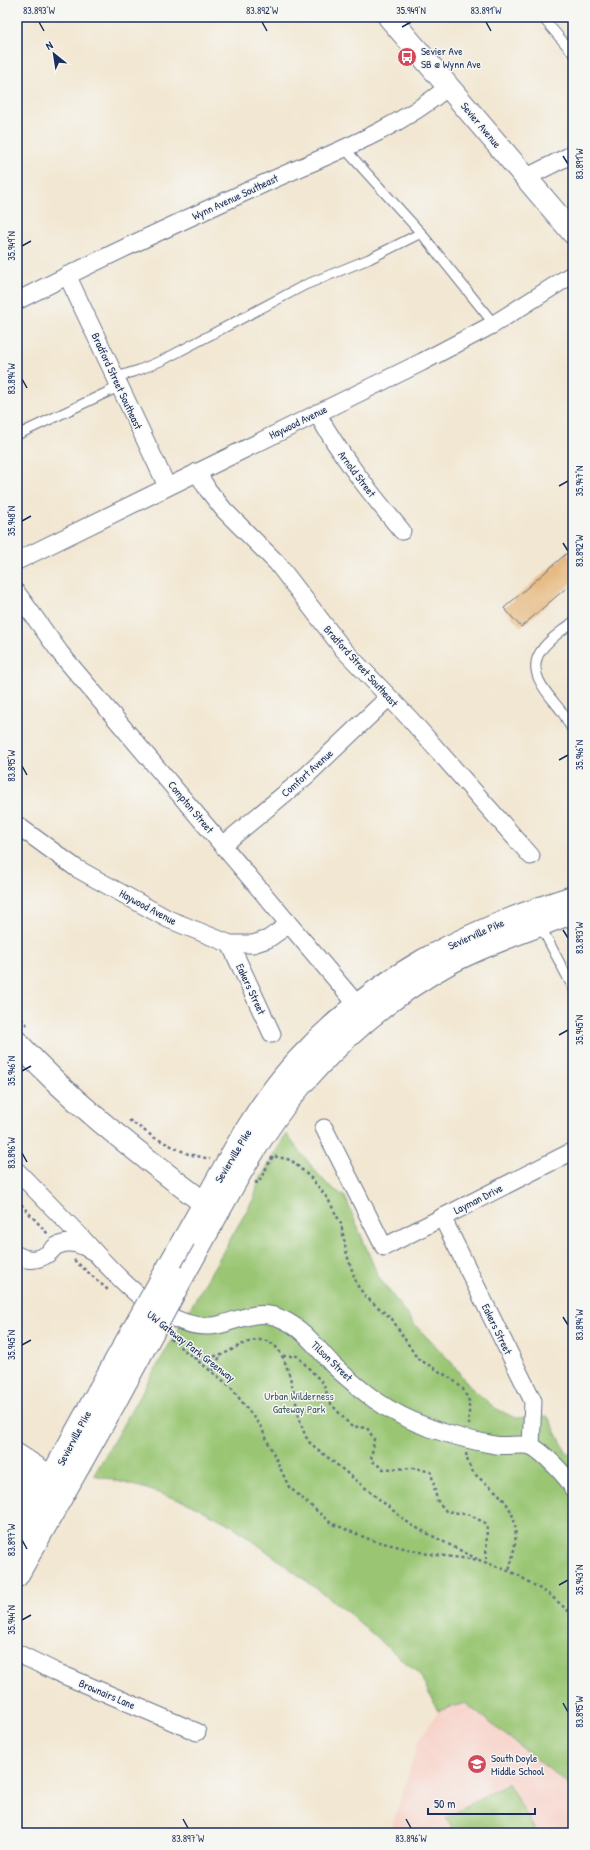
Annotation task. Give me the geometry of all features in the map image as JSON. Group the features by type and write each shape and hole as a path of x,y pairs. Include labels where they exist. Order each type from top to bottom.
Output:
{"main road":[{"name":"Sevier Avenue","path":"389,17 573,233"},
{"name":"Sevierville Pike","path":"106,1398 182,1278 212,1209 233,1171 268,1098 297,1061 362,1011 400,974 437,952 470,934 536,917 573,897"},
{"path":"536,917 573,912"},
{"path":"25,1037 52,1080 86,1111 212,1209"},
{"name":"Sevierville Pike","path":"17,1576 60,1482 106,1398 184,1239 212,1209"},
{"path":"17,1455 60,1482"},
{"path":"17,1462 23,1471 33,1498 34,1509"},
{"name":"Sevierville Pike","path":"17,1539 34,1509 60,1482"}],"street":[{"name":"Wynn Avenue Southeast","path":"17,301 67,275 261,185 345,149 407,115 433,99 448,87"},
{"path":"525,178 573,154"},
{"name":"Haywood Avenue","path":"17,561 422,362 494,324 573,274"},
{"name":"Bradford Street Southeast","path":"67,275 167,486"},
{"name":"Arnold Street","path":"317,413 332,440 380,505 402,531"},
{"name":"Bradford Street Southeast","path":"197,472 208,490 224,510 277,563 343,649 388,698 410,719 531,856"},
{"name":"Compton Street","path":"17,594 61,654 362,1011"},
{"name":"Comfort Avenue","path":"223,845 305,777 388,698"},
{"name":"Haywood Avenue","path":"17,825 76,868 168,919 230,944 253,944 268,939 288,925"},
{"name":"Eakers Street","path":"230,944 272,1034"},
{"name":"Layman Drive","path":"324,1128 384,1248 573,1151"},
{"name":"Tilson Street","path":"17,1171 83,1239 92,1251 141,1297 158,1310 188,1324 202,1326 217,1325 255,1314 271,1315 283,1319 308,1337 334,1366 374,1399 415,1423 468,1440 498,1446 531,1446"},
{"path":"17,1255 24,1259 34,1260 47,1254 58,1245 61,1234 57,1213"},
{"name":"Eakers Street","path":"442,1217 533,1401 531,1446"},
{"name":"Tilson Street","path":"58,1245 74,1243 92,1251"},
{"path":"531,1446 563,1472 573,1489"},
{"name":"Brownairs Lane","path":"17,1653 54,1671 198,1732"}],"lane":[{"path":"542,17 573,53"},
{"path":"345,149 421,233 494,324"},
{"path":"17,434 112,390 123,375 163,360 305,285 369,259 421,233"},
{"path":"573,622 546,645 538,655 537,666 538,678 545,691 562,713 573,731"},
{"path":"536,917 573,988"}],"path":[{"path":"17,1014 25,1037"},
{"path":"129,1120 155,1138 181,1151 188,1154 205,1157 258,1183 273,1156 291,1160 311,1178 328,1199 340,1224 347,1255 357,1285 366,1297 392,1319 417,1358 452,1378 463,1388 469,1401 468,1440 466,1449 468,1464 476,1476 494,1489 507,1503 515,1519 516,1536 509,1571"},
{"path":"17,1200 58,1245 110,1292"},
{"name":"UW Gateway Park Greenway","path":"165,1336 196,1358 230,1386 261,1427 289,1486 331,1523 371,1540 428,1554 479,1560 509,1571 550,1595 573,1615"},
{"path":"196,1358 220,1355 257,1340 267,1340 276,1346 283,1356 303,1432 310,1443 411,1526 479,1560"},
{"path":"212,1371 220,1355"},
{"path":"283,1356 297,1356 323,1383 331,1404 351,1426 367,1428 374,1439 371,1460 383,1469 415,1468 431,1472 436,1500 446,1511 470,1516 487,1524 486,1563"}],"shaded area":[{"name":"South Doyle Middle School","path":"465,1703 573,1788 573,1833 390,1833 418,1743 438,1711"}],"green space":[{"name":"Urban Wilderness Gateway Park","path":"286,1134 328,1185 345,1197 378,1276 413,1323 451,1362 469,1386 495,1408 515,1418 548,1417 567,1453 573,1456 573,1788 465,1703 438,1711 420,1675 345,1610 233,1526 191,1504 144,1488 94,1475 254,1198 258,1183"},
{"path":"508,1783 537,1833 455,1833 446,1818"}],"building":[{"path":"567,553 573,560 573,582 521,627 504,608"}],"place":[{"name":"Sevier Ave SB @ Wynn Ave","path":"407,57"},
{"name":"South Doyle Middle School","path":"477,1764"}]}
